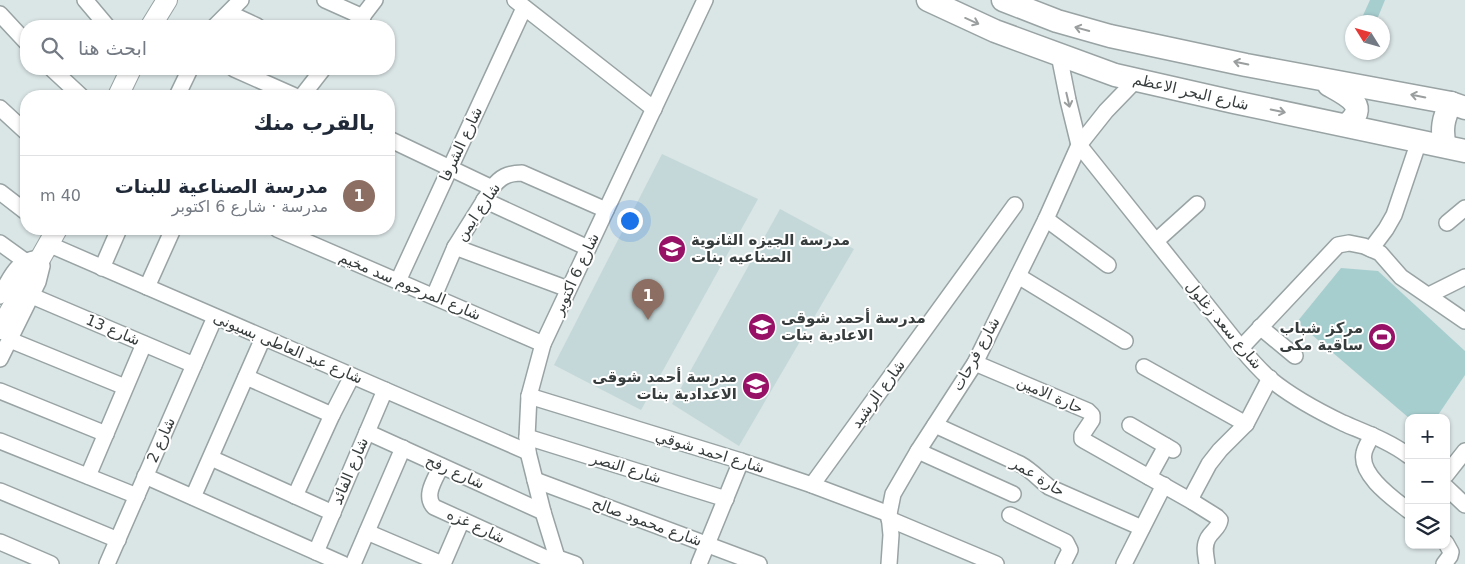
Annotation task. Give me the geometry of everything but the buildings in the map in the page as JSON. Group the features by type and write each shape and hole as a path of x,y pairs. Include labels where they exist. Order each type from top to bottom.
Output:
{"main road":[{"name":"شارع البحر الاعظم","path":"928,0 995,31 1115,75 1455,149"},
{"path":"1003,0 1058,22 1101,34 1246,65 1314,76 1458,105"},
{"path":"1314,76 1353,99 1357,109 1356,114 1354,119 1346,125"},
{"path":"1455,149 1442,135 1442,122 1458,105"}],"street":[{"path":"85,0 102,20"},
{"path":"155,20 167,0"},
{"path":"221,20 242,0"},
{"path":"325,0 357,20"},
{"path":"360,20 375,0"},
{"name":"شارع 6 اكتوبر","path":"559,562 543,512 528,452 529,396 543,344 705,0"},
{"path":"519,4 654,109"},
{"name":"شارع الشرفا","path":"398,281 450,167 519,4"},
{"path":"229,13 244,20"},
{"path":"0,14 20,36"},
{"path":"1059,55 1079,145"},
{"path":"58,75 75,90"},
{"path":"121,90 128,75"},
{"path":"181,90 187,75"},
{"path":"247,75 281,90"},
{"path":"307,90 318,75"},
{"name":"شارع فرحات","path":"889,564 891,535 889,517 893,494 918,451 975,363 1046,219 1079,145 1106,111 1136,80"},
{"path":"0,108 20,126"},
{"path":"1371,249 1394,215 1419,141"},
{"path":"395,142 450,167 488,194 588,248"},
{"name":"شارع سعد زغلول","path":"1079,145 1241,348 1270,378 1280,387 1314,408 1372,435 1405,453"},
{"name":"شارع ايمن","path":"434,296 455,247 488,194 497,181 504,176 522,173 606,210"},
{"path":"0,192 20,207"},
{"path":"1156,241 1196,204"},
{"name":"شارع الرشيد","path":"812,485 1015,205"},
{"path":"1447,223 1465,208"},
{"path":"1046,219 1108,265"},
{"path":"102,268 116,235"},
{"path":"147,287 170,235"},
{"name":"شارع المرحوم سد مخيم","path":"291,235 543,344"},
{"path":"0,359 5,334 28,291 46,242"},
{"path":"0,296 16,269 46,242"},
{"name":"شارع عبد العاطى بسيونى","path":"0,243 46,242 528,452"},
{"path":"1241,348 1338,245 1349,243 1364,246 1380,253 1402,276 1465,321"},
{"path":"455,247 568,289"},
{"path":"1018,276 1125,341"},
{"path":"1428,295 1465,277"},
{"name":"شارع 13","path":"28,291 194,365"},
{"name":"شارع 2","path":"107,564 215,317"},
{"path":"1260,327 1295,356"},
{"path":"5,334 125,388"},
{"path":"193,497 263,338"},
{"path":"88,476 144,344"},
{"name":"حارة الامين","path":"975,363 1088,411 1092,415 1092,420 1082,435 1082,439 1217,516 1220,520 1219,525 1208,538 1205,546 1207,564"},
{"path":"1144,367 1246,424"},
{"path":"295,496 352,376"},
{"path":"246,377 332,415"},
{"path":"1193,502 1193,494 1209,464 1246,424 1270,378"},
{"name":"شارع الفائد","path":"316,552 384,390"},
{"path":"0,391 106,434"},
{"name":"شارع احمد شوقي","path":"529,396 812,485 889,517 989,563"},
{"name":"حارة عمر","path":"935,425 1020,464 1032,471 1049,487 1142,528"},
{"path":"1130,425 1170,448 1149,477"},
{"name":"شارع رفح","path":"367,432 543,512"},
{"path":"1372,435 1363,454 1367,472 1381,488 1405,509"},
{"name":"شارع النصر","path":"527,437 726,499"},
{"path":"0,441 136,496"},
{"path":"353,564 403,448"},
{"path":"918,451 1012,494"},
{"path":"1450,470 1465,451"},
{"path":"211,458 333,513"},
{"path":"700,564 740,461"},
{"name":"شارع غزه","path":"441,466 429,493 430,501 434,507 559,562 575,564"},
{"path":"145,476 343,564"},
{"name":"شارع محمود صالح","path":"535,480 754,563"},
{"path":"1124,564 1164,485"},
{"path":"0,491 118,540"},
{"path":"1450,491 1465,505"},
{"path":"1010,516 1066,542 1070,550 1063,564"},
{"path":"367,532 445,563 462,520"},
{"path":"0,542 51,564"},
{"path":"1444,564 1450,556 1449,549"}],"shaded area":[{"path":"1370,0 1385,0 1379,15 1363,15"},
{"name":"مدرسة الجيزه الثانوية الصناعيه بنات","path":"662,154 758,199 641,410 554,365"},
{"name":"مدرسة أحمد شوقى الاعادية بنات","path":"780,209 854,249 739,446 672,404"},
{"name":"مركز شباب ساقية مكى","path":"1341,268 1378,271 1465,351 1465,375 1439,414 1405,415 1297,322"}],"place":[{"name":"مدرسة الجيزه الثانوية الصناعيه بنات","path":"672,249"},
{"name":"مدرسة الصناعية للبنات","path":"648,320"},
{"name":"مدرسة أحمد شوقى الاعادية بنات","path":"762,327"},
{"name":"مركز شباب ساقية مكى","path":"1382,337"},
{"name":"مدرسة أحمد شوقى الاعدادية بنات","path":"756,386"}]}
